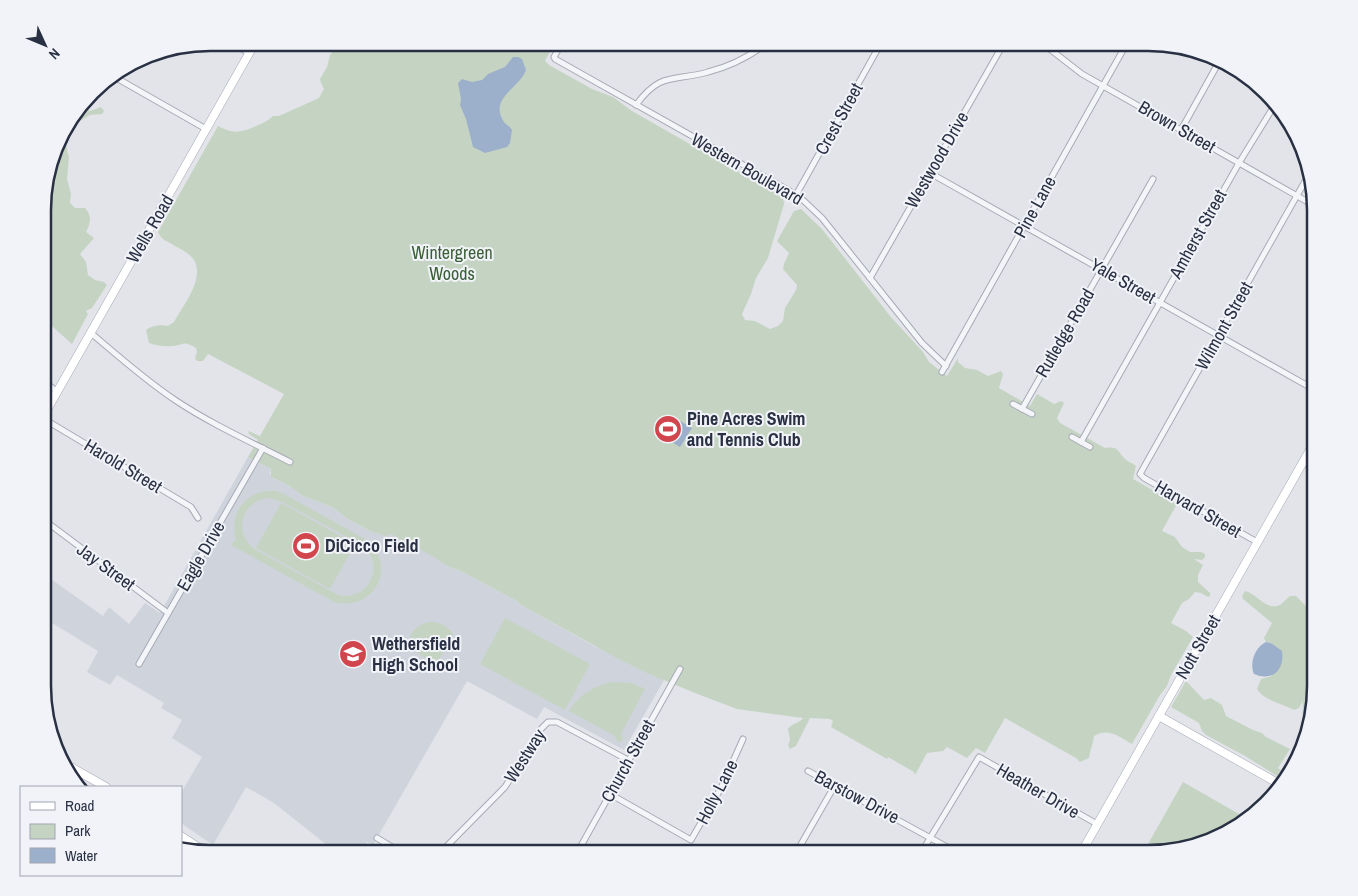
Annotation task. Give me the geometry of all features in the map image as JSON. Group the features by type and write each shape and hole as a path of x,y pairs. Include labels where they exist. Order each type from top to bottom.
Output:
{"street":[{"path":"636,105 648,90 658,83 719,69 755,51"},
{"name":"Crest Street","path":"796,195 876,51"},
{"name":"Westwood Drive","path":"870,278 999,51"},
{"name":"Brown Street","path":"1053,51 1074,68 1306,201"},
{"name":"Pine Lane","path":"942,372 1122,51"},
{"name":"Western Boulevard","path":"557,52 554,58 796,195 822,218 923,344 946,366"},
{"name":"Wells Road","path":"51,403 249,53"},
{"path":"1181,130 1216,67"},
{"path":"120,80 206,129"},
{"name":"Amherst Street","path":"1081,442 1239,162 1271,110"},
{"name":"Yale Street","path":"930,173 1306,385"},
{"name":"Rutledge Road","path":"1022,409 1153,179"},
{"name":"Wilmont Street","path":"1140,475 1304,183"},
{"path":"91,333 147,380 175,400 216,425 290,462"},
{"path":"51,387 57,392"},
{"path":"1013,404 1032,414"},
{"name":"Harold Street","path":"51,423 191,507 198,518"},
{"path":"1072,437 1090,447"},
{"name":"Eagle Drive","path":"139,664 263,448"},
{"name":"Nott Street","path":"1086,844 1257,542 1306,463"},
{"name":"Harvard Street","path":"1140,475 1257,542"},
{"name":"Jay Street","path":"51,525 168,612"},
{"name":"Church Street","path":"582,845 680,669"},
{"path":"1159,716 1274,782"},
{"name":"Westway","path":"448,845 506,787 541,729 548,722 557,722 628,760"},
{"name":"Holly Lane","path":"610,794 691,840 720,788 743,739"},
{"name":"Heather Drive","path":"930,837 979,757 1097,824"},
{"path":"76,770 104,786"},
{"name":"Barstow Drive","path":"808,771 943,844"},
{"path":"801,844 834,785"},
{"path":"926,844 930,837"},
{"path":"377,838 388,845"}],"shaded area":[{"name":"Wethersfield High School","path":"248,457 271,469 270,474 274,479 288,485 303,496 332,507 348,519 372,532 383,535 391,533 449,567 459,570 517,601 594,646 664,680 624,750 544,707 537,719 467,681 373,845 367,842 365,845 327,845 274,803 246,787 213,845 182,824 182,791 202,757 172,738 182,720 161,708 164,703 117,675 110,685 87,672 98,651 51,622 51,579 103,616 109,607 129,624 145,603 160,613"}],"green space":[{"name":"Wintergreen Woods","path":"333,52 550,52 545,61 549,65 592,89 613,97 632,111 783,197 784,204 768,258 756,278 742,314 745,320 755,321 770,329 778,326 783,321 785,308 797,285 783,269 789,253 777,241 794,211 801,209 822,229 890,316 923,352 929,362 947,376 958,358 958,362 965,368 977,370 988,376 1001,371 1003,374 999,388 1030,406 1037,394 1054,404 1061,401 1064,403 1057,418 1060,423 1105,448 1115,448 1126,460 1136,466 1133,479 1177,504 1162,531 1175,537 1182,547 1190,552 1205,554 1202,560 1194,559 1203,565 1198,575 1198,582 1210,593 1210,596 1195,592 1182,603 1171,623 1193,637 1171,675 1167,686 1132,744 1114,734 1099,733 1094,736 1089,758 1080,762 1005,718 985,753 976,748 967,758 947,747 943,751 927,753 915,775 914,772 888,757 887,759 831,727 833,721 830,719 810,718 796,746 790,749 788,745 790,740 788,729 803,718 737,709 649,674 391,534 386,536 372,532 348,519 332,507 303,496 288,485 271,477 271,469 248,457 258,440 249,434 248,431 260,436 284,394 208,354 203,361 197,361 195,358 196,348 188,344 168,346 149,343 146,330 150,327 168,326 174,322 192,292 197,275 197,267 194,260 185,252 163,239 158,232 218,126 237,132 246,130 265,122 273,116 279,116 319,98 324,89 320,79 327,67"},
{"path":"101,107 104,111 102,114 90,115 76,126 87,110 90,111"},
{"path":"66,144 69,157 67,179 71,194 70,203 75,208 85,208 90,216 86,232 94,238 80,254 86,262 88,275 107,285 92,308 86,311 88,314 72,344 51,325 51,210 54,179"},
{"path":"265,491 276,491 286,495 363,538 374,548 380,560 381,572 378,583 371,593 361,600 349,603 334,602 231,545 236,539 234,522 239,508 250,497","holes":["270,498 282,502 360,544 368,552 373,570 371,579 366,587 359,593 349,596 338,595 256,550 249,543 242,527 246,511 260,500"]},
{"name":"DiCicco Field","path":"281,503 355,544 330,589 256,548"},
{"path":"1245,591 1249,592 1268,605 1277,606 1290,596 1296,596 1306,606 1306,696 1302,723 1303,701 1299,708 1294,710 1268,699 1257,689 1261,679 1272,676 1272,643 1266,642 1264,638 1272,623 1243,599 1242,596"},
{"path":"505,618 590,664 565,710 480,664"},
{"path":"429,622 443,625 453,634 439,660 440,664 438,666 408,648 409,638 414,630 420,625"},
{"path":"1186,681 1204,700 1211,698 1222,705 1226,716 1290,749 1278,768 1282,771 1280,774 1278,777 1206,735 1199,723 1171,707"},
{"path":"612,682 632,683 645,689 621,734 623,739 620,742 616,740 615,736 569,711 587,692"},
{"path":"1183,782 1240,815 1209,833 1179,842 1148,844"}],"water":[{"path":"513,57 522,59 526,70 502,100 500,106 500,114 504,122 512,130 510,143 507,147 485,153 473,147 466,119 460,105 461,99 458,83 462,79 472,82 482,80 488,74 505,67"},
{"path":"680,421 692,428 680,447 662,436 666,428 674,433"},
{"path":"1266,642 1271,643 1282,651 1281,664 1276,673 1260,676 1254,674 1252,665 1256,651"}],"place":[{"name":"Pine Acres Swim and Tennis Club","path":"668,429"},
{"name":"DiCicco Field","path":"306,546"},
{"name":"Wethersfield High School","path":"353,654"}]}
